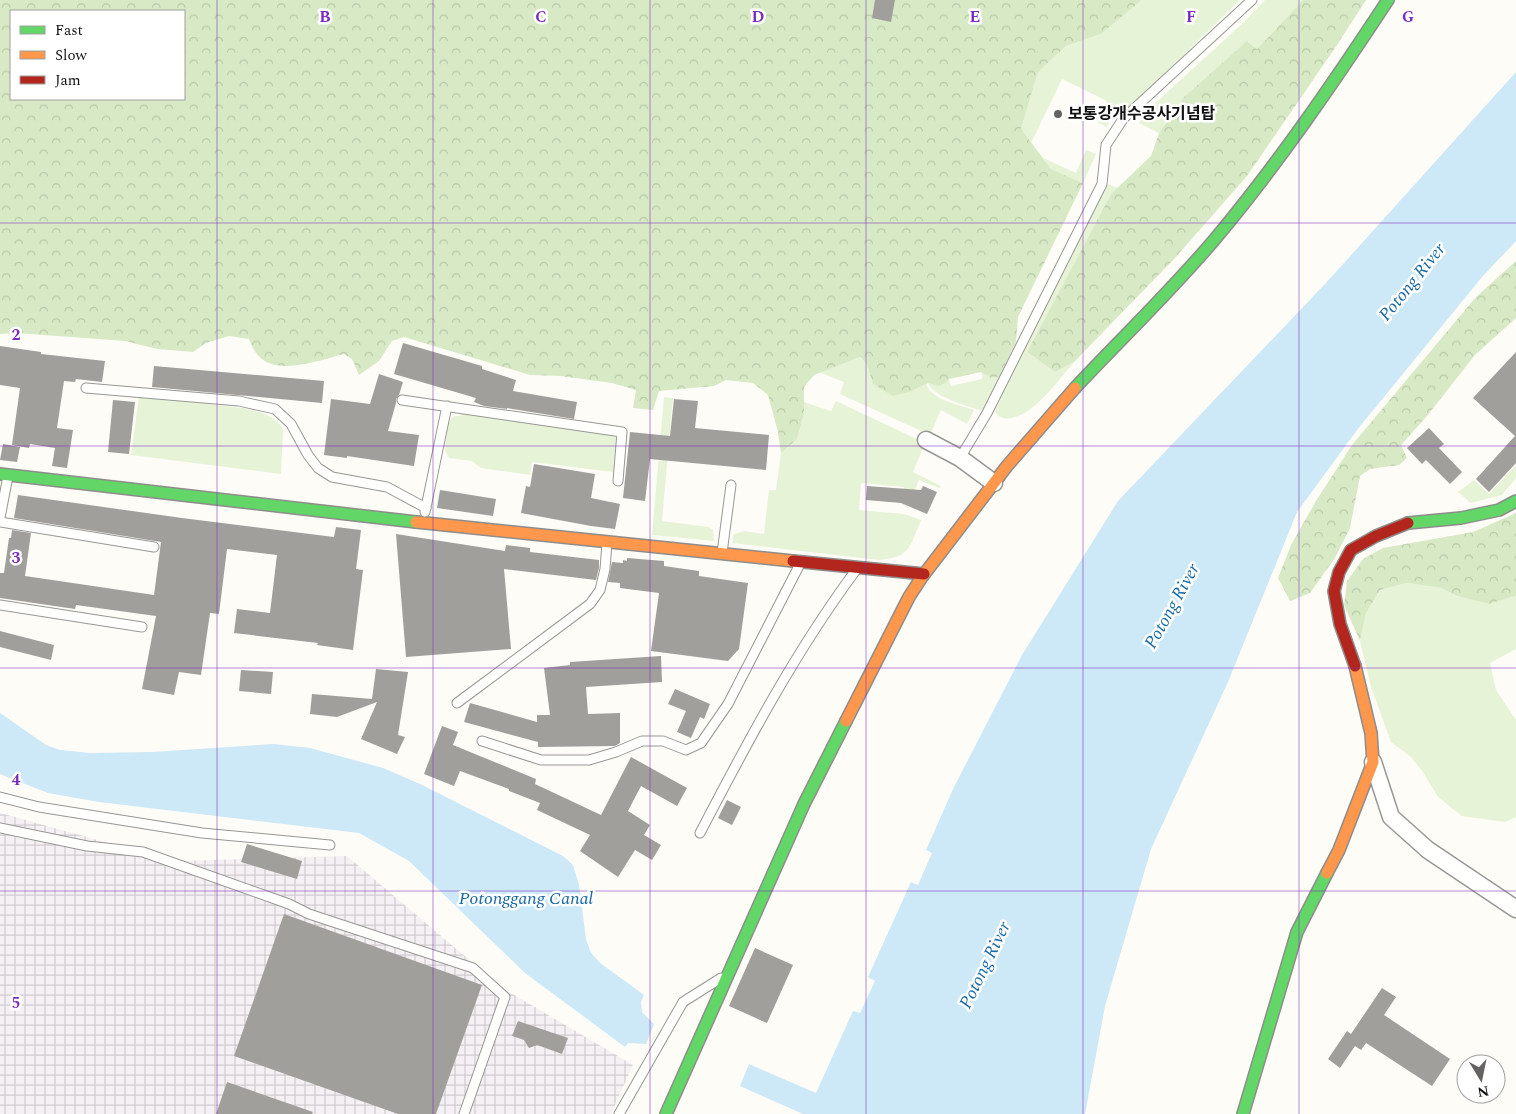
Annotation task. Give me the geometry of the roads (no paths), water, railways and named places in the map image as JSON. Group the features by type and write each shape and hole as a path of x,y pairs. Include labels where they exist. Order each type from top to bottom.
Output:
{"street":[{"path":"666,1114 804,804 909,597 924,574 994,483 1050,415 1168,291 1214,239 1312,111 1388,0"},
{"path":"926,440 960,458 994,483"},
{"path":"4,475 423,522 924,574"},
{"path":"1516,500 1499,510 1462,518 1409,523 1376,536 1351,550 1339,572 1334,591 1340,624 1353,659 1371,733 1373,762 1391,817 1428,850 1516,909"},
{"path":"1243,1114 1296,932 1339,850 1373,762"}],"lane":[{"path":"960,458 987,413 1102,184 1106,145 1123,119 1252,0"},
{"path":"86,388 239,401 276,409 291,424 308,455 318,468 332,476 387,487 426,508"},
{"path":"402,400 622,432 618,481"},
{"path":"423,522 447,406"},
{"path":"0,518 4,475"},
{"path":"722,553 731,485"},
{"path":"0,522 154,547"},
{"path":"457,703 590,604 600,590 605,569 608,540"},
{"path":"482,742 541,760 589,760 616,752 642,741 663,741 686,750 701,743 728,704 801,562"},
{"path":"700,833 746,746 822,617 857,568"},
{"path":"0,605 142,627"},
{"path":"0,797 39,807 202,834 330,845"},
{"path":"0,828 87,846 143,852 289,904 309,914 472,968 505,997 464,1114"},
{"path":"619,1114 683,1002 730,972"}],"water":[{"name":"Potong River","path":"1516,72 1516,241 1482,277 1357,430 1297,512 1228,682 1151,849 1105,1006 1085,1114 803,1114 740,1086 749,1064 816,1093 853,1011 860,1013 875,981 868,977 911,882 918,885 932,853 926,850 954,787 1022,655 1118,501 1326,283"},
{"name":"Potonggang Canal","path":"0,713 46,745 60,750 90,753 152,752 274,744 310,748 383,768 420,784 563,856 573,865 579,885 586,939 591,953 600,963 644,995 641,1002 642,1012 654,1024 646,1044 628,1043 625,1047 525,973 409,861 359,833 99,802 48,793 0,774"}],"place":[{"name":"보통강개수공사기념탑","path":"1058,114"}]}
